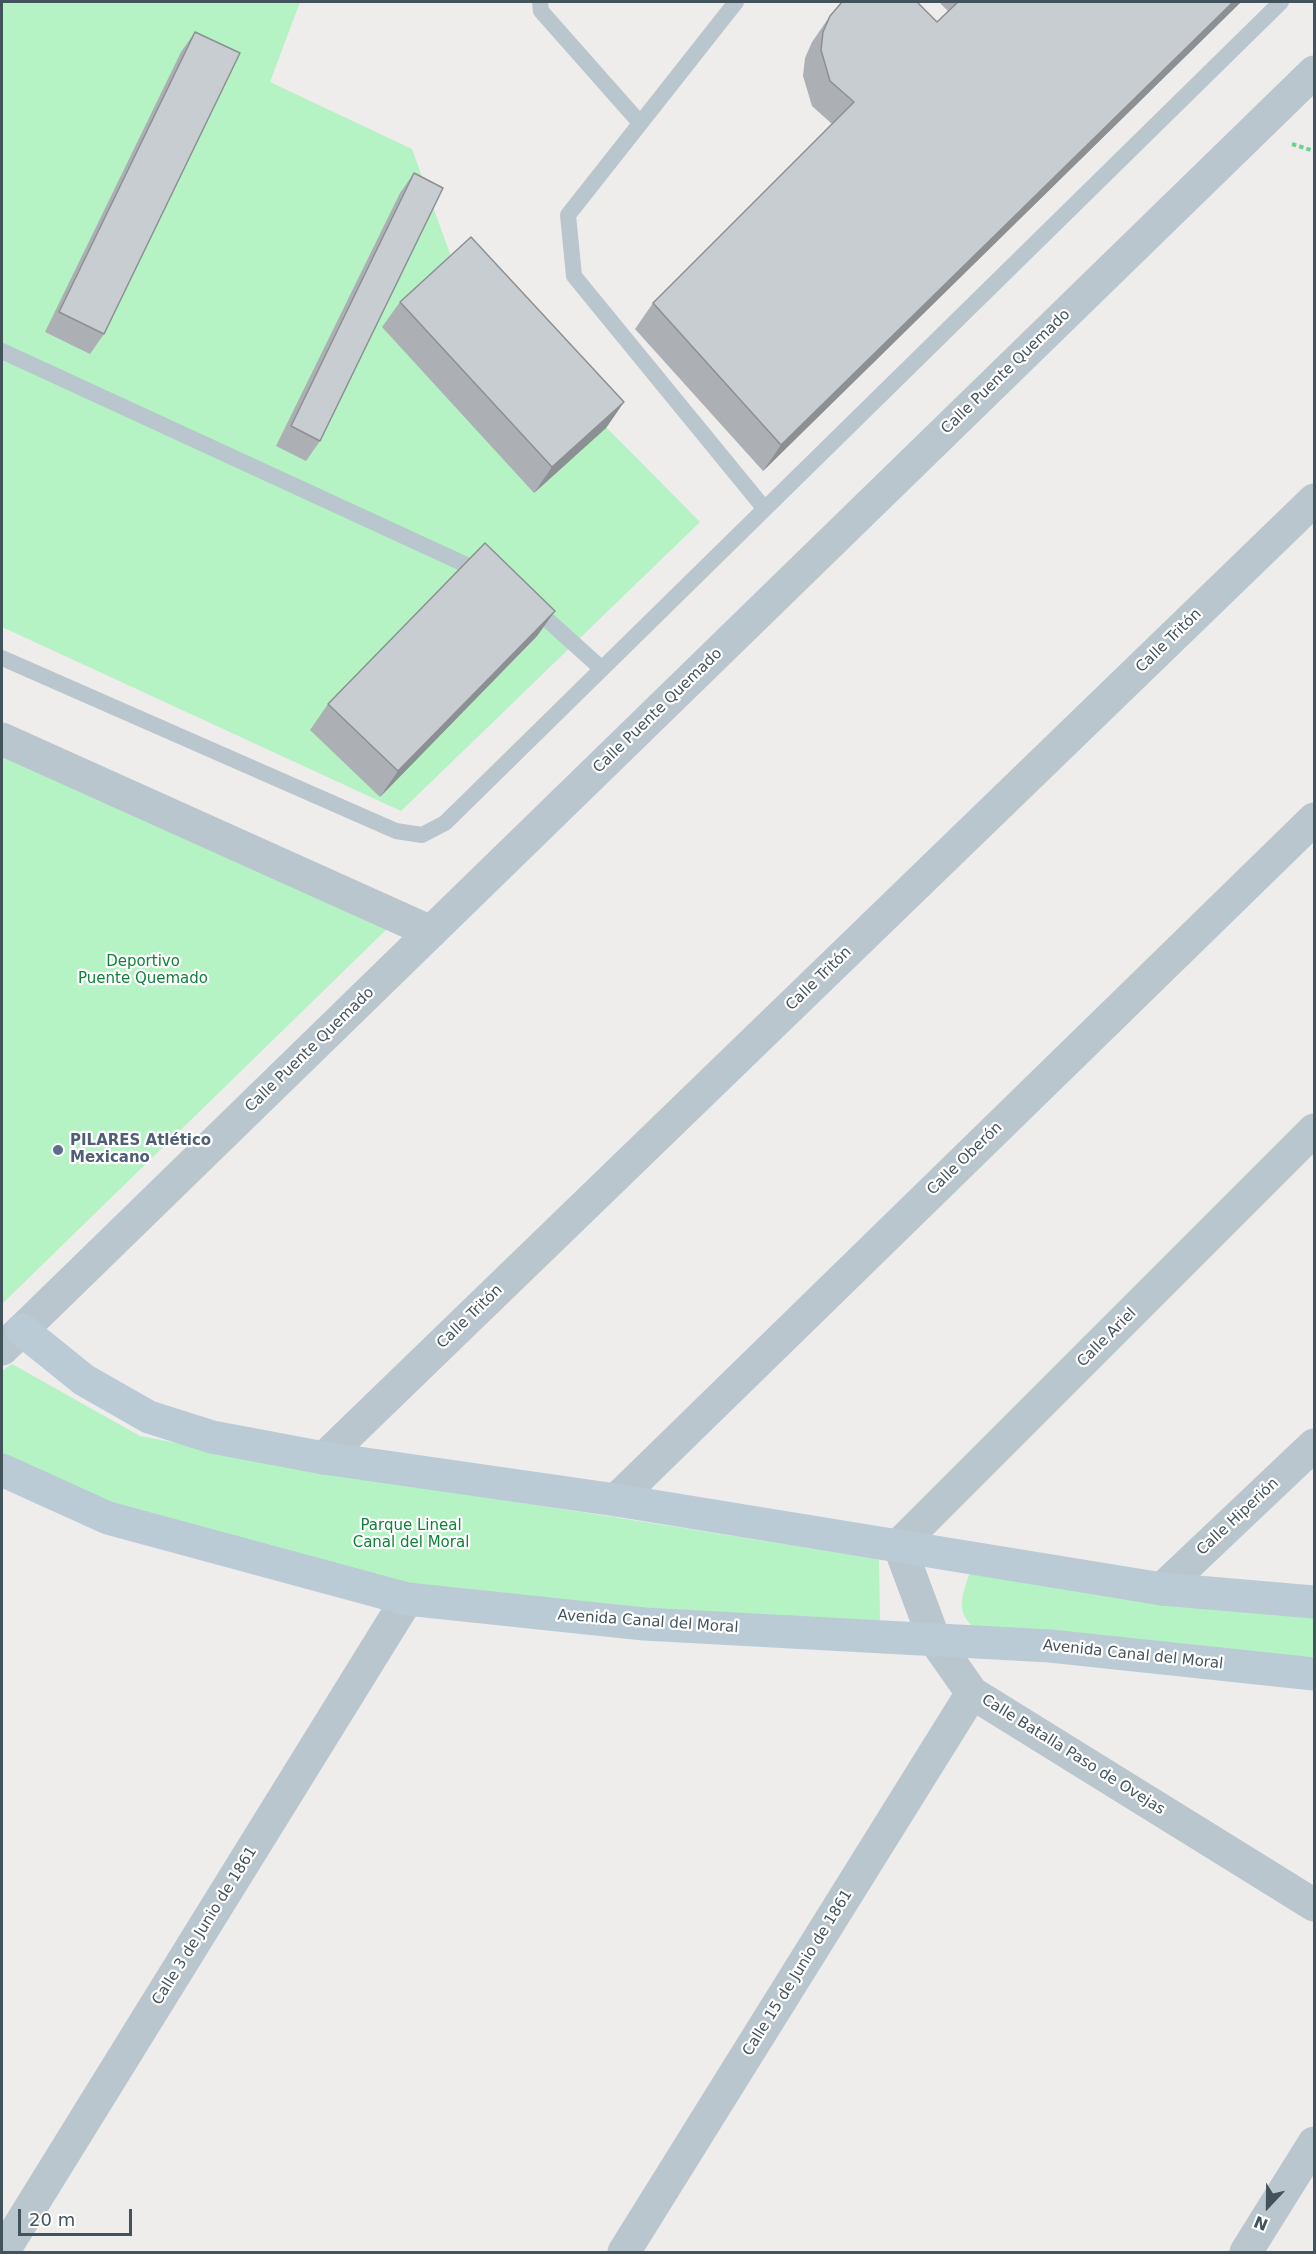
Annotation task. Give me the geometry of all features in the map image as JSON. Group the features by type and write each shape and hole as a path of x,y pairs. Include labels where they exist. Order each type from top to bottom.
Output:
{"main road":[{"path":"12,1340 148,1417 212,1437 324,1458 616,1500 1162,1588 1314,1602"},
{"name":"Avenida Canal del Moral","path":"2,1470 108,1518 407,1599 644,1624 1050,1646 1314,1674"}],"street":[{"name":"Calle Puente Quemado","path":"12,1340 1314,72"},
{"name":"Calle Tritón","path":"324,1458 1314,500"},
{"path":"2,739 431,932"},
{"name":"Calle Oberón","path":"616,1500 1314,819"},
{"name":"Calle Ariel","path":"899,1545 1314,1130"},
{"name":"Calle Hiperión","path":"1162,1588 1314,1445"},
{"name":"Calle Batalla Paso de Ovejas","path":"899,1545 934,1639 972,1693 1314,1905"},
{"name":"Calle 3 de Junio de 1861","path":"3,2253 407,1599"},
{"name":"Calle 15 de Junio de 1861","path":"624,2253 972,1693"},
{"path":"1246,2253 1314,2143"}],"lane":[{"path":"540,2 541,11 640,123"},
{"path":"736,2 568,215 574,276 765,508"},
{"path":"2,658 396,831 422,835 445,823 1281,2"},
{"path":"2,351 496,578"},
{"path":"515,591 602,669"}],"green space":[{"path":"2,2 300,2 270,82 412,149 453,262 606,427 700,522 401,811 2,627"},
{"name":"Deportivo Puente Quemado","path":"2,754 391,925 2,1304"},
{"name":"Parque Lineal Canal del Moral","path":"12,1364 140,1436 347,1475 879,1559 880,1621 646,1610 399,1582 114,1505 2,1460 2,1371"},
{"path":"970,1572 1314,1616 1314,1667 992,1644 973,1627 963,1613 963,1597"}],"building":[{"path":"842,2 917,2 937,22 958,2 1233,2 781,445 653,303 854,102 830,81 821,50 823,32 830,16"},
{"path":"195,32 240,53 104,334 59,312"},
{"path":"414,173 443,188 320,441 291,426"},
{"path":"471,237 624,402 552,467 400,302"},
{"path":"485,543 555,611 398,771 328,704"}],"place":[{"name":"PILARES Atlético Mexicano","path":"58,1150"}]}
